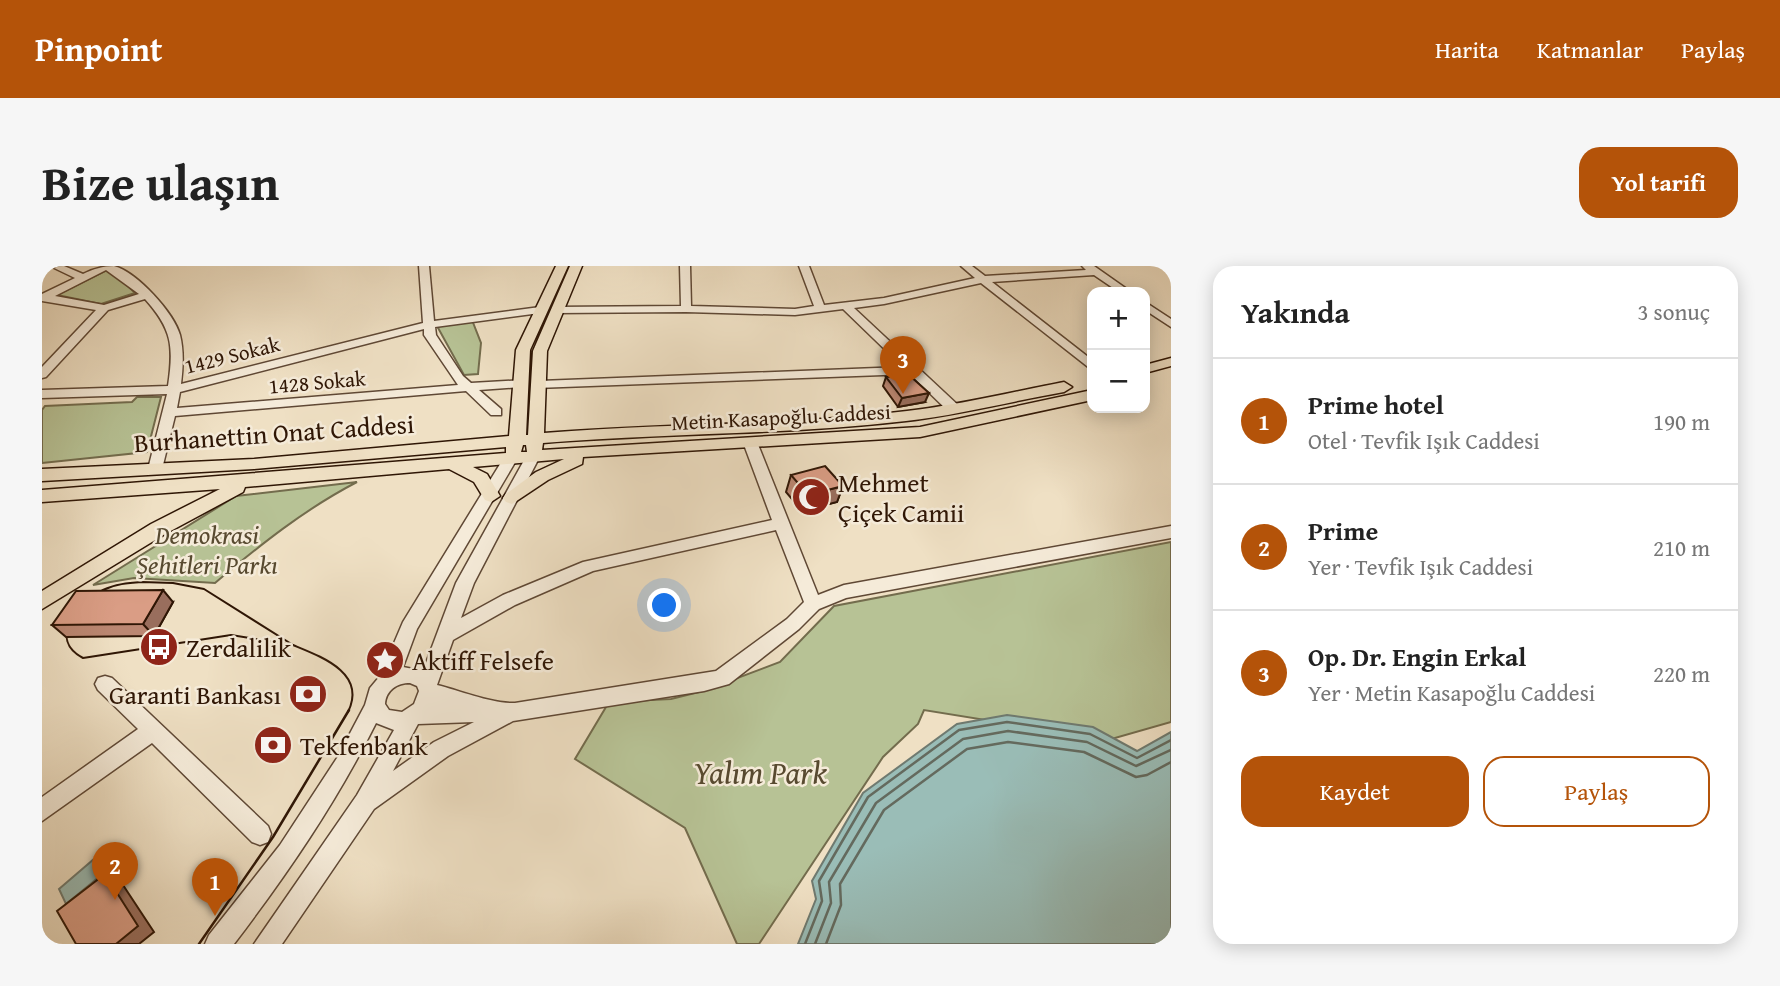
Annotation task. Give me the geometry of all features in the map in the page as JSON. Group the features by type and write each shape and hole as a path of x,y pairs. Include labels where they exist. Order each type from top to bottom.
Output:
{"main road":[{"path":"510,459 519,416 527,337 562,266"},
{"path":"533,458 541,385 540,351 576,266"},
{"path":"1150,368 1171,362"},
{"path":"1150,382 1171,377"},
{"name":"Metin Kasapoğlu Caddesi","path":"514,440 846,422 909,416 1087,382"},
{"name":"Metin Kasapoğlu Caddesi","path":"510,459 618,449 920,432 1087,396"},
{"path":"539,414 570,435"},
{"path":"481,442 510,429 519,416"},
{"name":"Burhanettin Onat Caddesi","path":"256,472 514,440"},
{"path":"512,498 559,467 618,449"},
{"name":"Burhanettin Onat Caddesi","path":"42,475 155,469 256,472 510,459"},
{"path":"451,463 481,478 491,496"},
{"path":"158,530 192,486 209,477 256,472"},
{"path":"42,601 256,472"},
{"name":"Burhanettin Onat Caddesi","path":"42,496 192,486"},
{"path":"138,489 156,492 161,498 163,512 158,530"}],"street":[{"path":"55,266 83,278"},
{"path":"43,298 106,266 129,279 171,324 177,348 178,372 155,469"},
{"path":"425,266 430,335 468,389 496,412"},
{"path":"685,266 686,309"},
{"path":"804,266 820,309"},
{"path":"966,266 1087,362"},
{"path":"556,310 795,312 884,301 984,279 1091,269 1118,287"},
{"path":"43,298 104,308 146,295"},
{"path":"846,306 954,409"},
{"path":"42,374 104,308"},
{"path":"1150,308 1171,316"},
{"path":"1150,309 1171,324"},
{"name":"1429 Sokak","path":"42,394 172,390 428,325 540,310"},
{"path":"541,385 914,370"},
{"name":"1428 Sokak","path":"168,414 521,383"},
{"path":"750,442 813,604"},
{"path":"267,944 365,803 414,716 424,707 444,636 471,570 533,458"},
{"path":"218,944 288,853 344,765 374,706 377,692 388,681 408,627 491,496 510,459"},
{"path":"444,636 509,600 590,566 782,523"},
{"path":"374,706 381,717 387,720 414,716 515,712 704,683 722,678 793,624 813,604 844,592 1171,532"},
{"path":"388,681 411,675 424,680 428,689"},
{"path":"105,684 260,834"},
{"path":"428,689 515,712"},
{"path":"365,803 441,749 515,712"},
{"path":"42,810 153,730"}],"green space":[{"path":"107,270 114,272 135,293 101,304 57,295"},
{"path":"472,320 481,343 478,374 464,375 437,326"},
{"path":"137,397 161,397 147,452 42,463 42,410 45,406 132,402"},
{"name":"Demokrasi Şehitleri Parkı","path":"357,482 283,528 215,583 134,578 93,585 236,496"},
{"name":"Yalım Park","path":"1171,542 1171,722 1108,740 924,710 918,724 883,757 759,944 737,944 685,828 575,759 609,702 671,699 703,691 780,662 834,606"}],"water":[{"path":"1007,715 1093,727 1137,751 1171,732 1171,944 798,944 816,899 812,881 863,793 957,724"},
{"path":"94,859 105,872 66,904 59,889"}],"building":[{"path":"909,375 929,393 902,398 886,377"},
{"path":"825,466 843,486 808,495 791,475"},
{"path":"163,590 143,624 52,625 76,591"},
{"path":"105,874 138,926 116,944 76,944 57,911"}],"tram line":[{"path":"142,582 173,583 204,589 293,645 231,635 83,658 72,650 67,641 67,632 70,622 84,603 108,588 142,582"},
{"path":"293,645 328,661 347,677 352,687 348,711"},
{"path":"199,944 273,837 348,711"}],"place":[{"name":"Op. Dr. Engin Erkal","path":"903,394"},
{"name":"Mehmet Çiçek Camii","path":"811,497"},
{"name":"Zerdalilik","path":"159,647"},
{"name":"Aktiff Felsefe","path":"385,660"},
{"name":"Garanti Bankası","path":"308,694"},
{"name":"Tekfenbank","path":"273,745"},
{"name":"Prime","path":"115,900"},
{"name":"Prime hotel","path":"215,916"}]}
